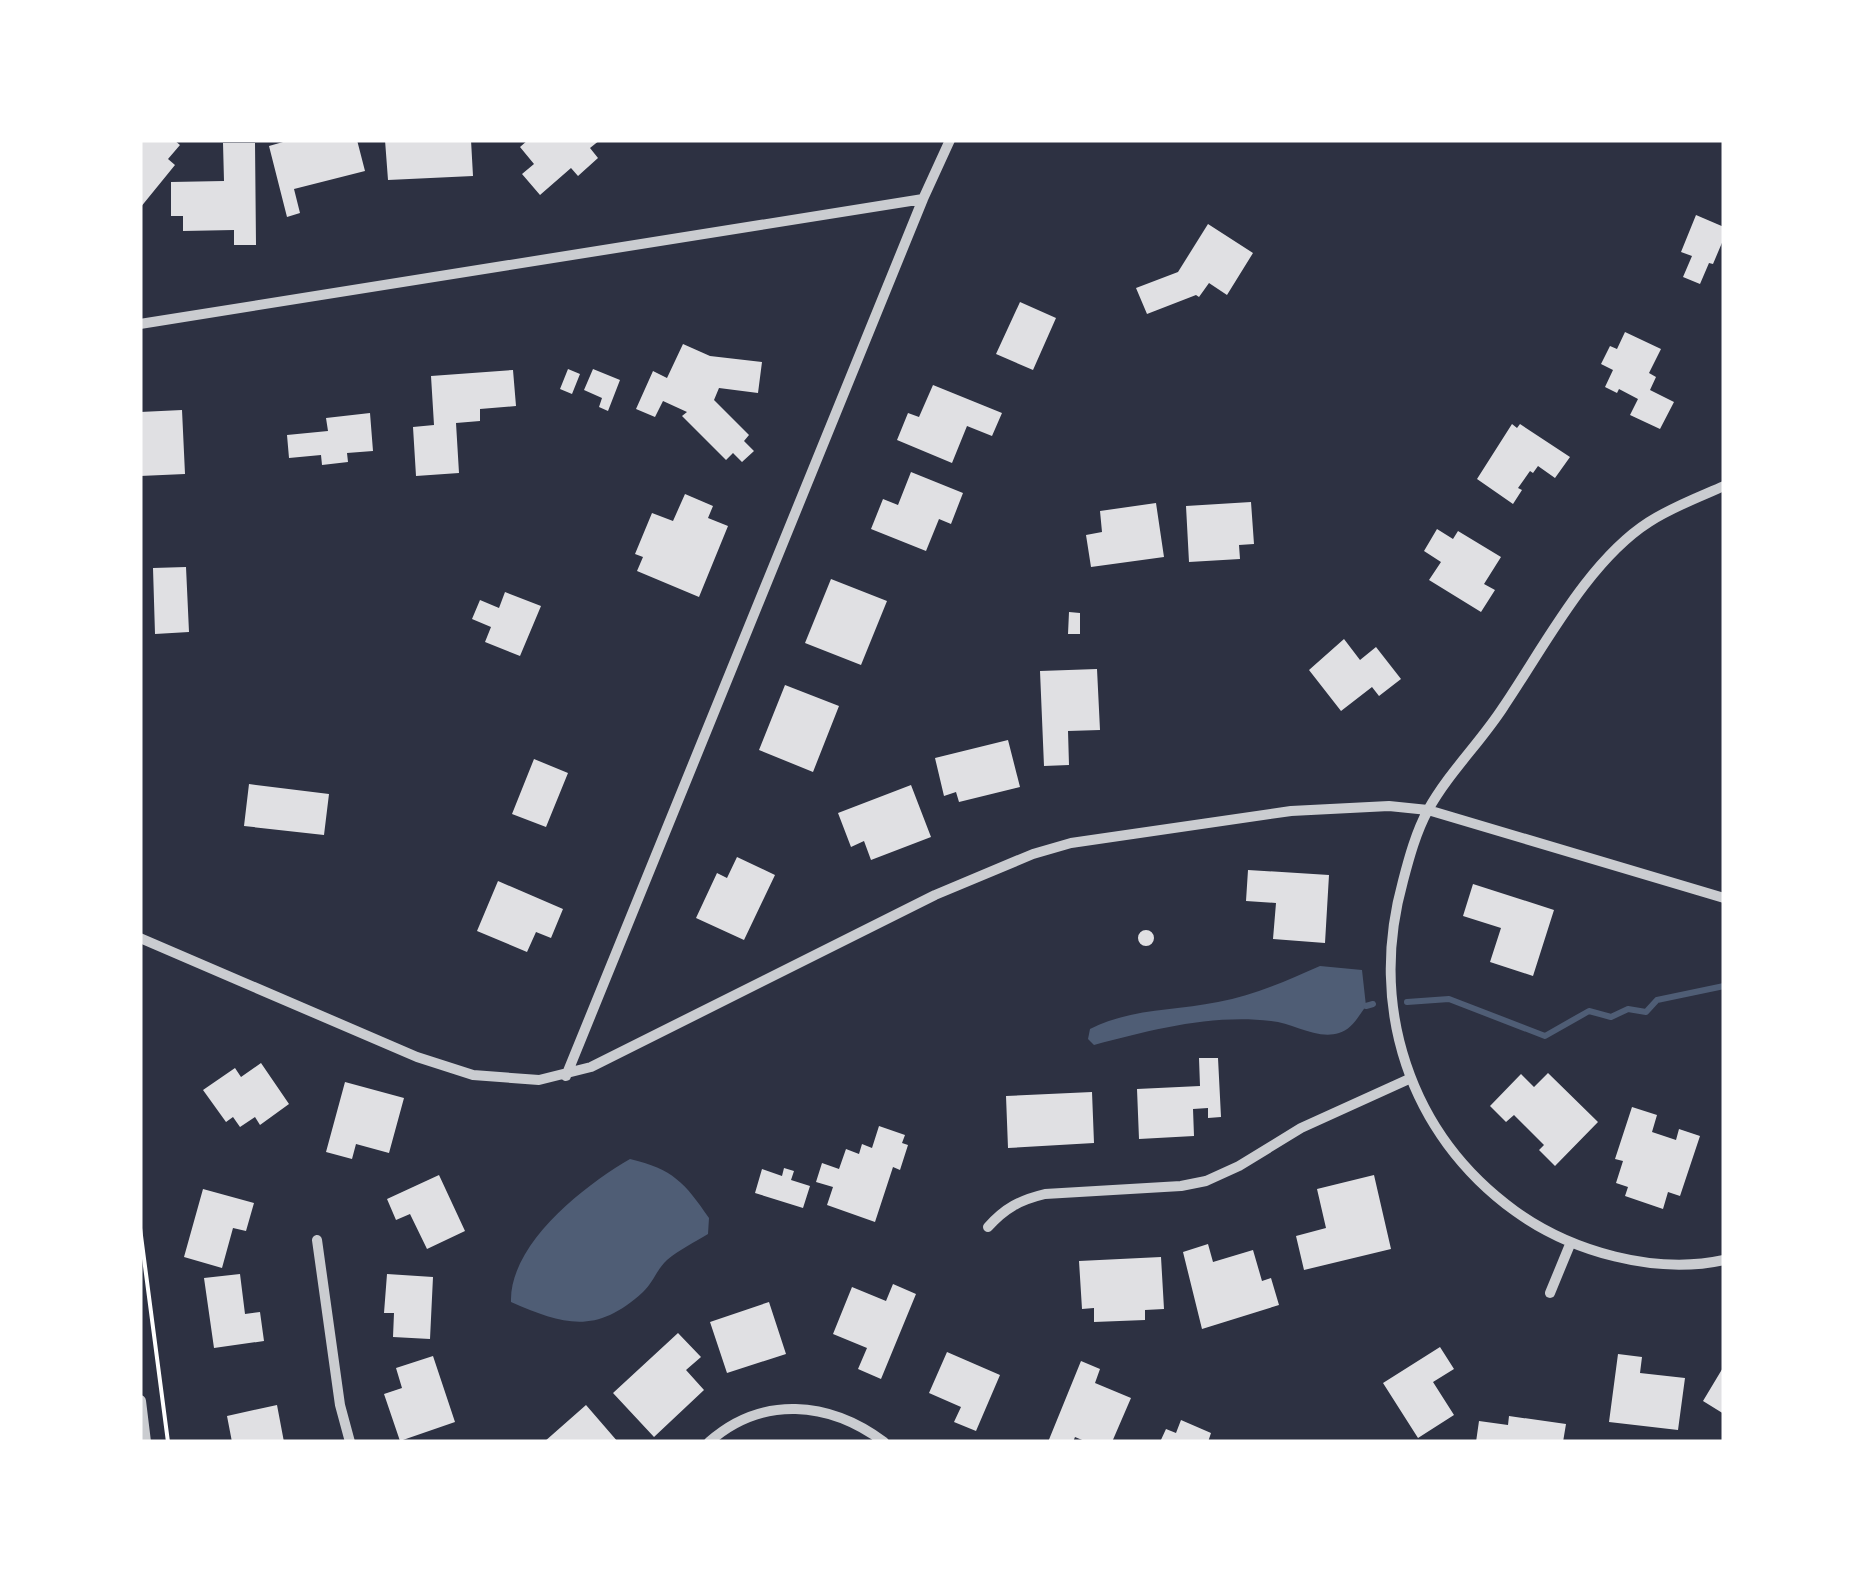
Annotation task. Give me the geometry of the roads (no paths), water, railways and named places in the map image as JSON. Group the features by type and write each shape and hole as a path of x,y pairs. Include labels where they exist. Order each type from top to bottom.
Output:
{"street":[{"path":"566,1076 950,140"},
{"path":"140,324 923,198"},
{"path":"1724,486 1646,524 1616,550 1566,610 1503,709 1428,810 1408,862 1391,942 1391,998 1409,1078 1446,1141 1474,1175 1534,1225 1570,1242 1645,1262 1682,1266 1724,1260"},
{"path":"140,938 417,1057 473,1075 510,1080 566,1076 591,1067 935,895 1033,854 1110,837 1291,811 1390,806 1428,810 1724,898"},
{"path":"988,1227 1004,1210 1044,1194 1169,1187 1206,1181 1302,1128 1409,1078"},
{"path":"317,1240 340,1405 350,1442"},
{"path":"1550,1292 1570,1242"},
{"path":"140,1401 144,1442"},
{"path":"708,1442 744,1418 764,1411 805,1407 841,1416 884,1442"}],"water":[{"path":"1320,966 1362,970 1366,1006 1351,1026 1339,1033 1314,1033 1279,1022 1249,1019 1159,1029 1094,1045 1088,1039 1090,1029 1121,1017 1232,999"},
{"path":"630,1159 668,1173 685,1187 709,1218 708,1234 667,1260 643,1292 610,1315 579,1322 547,1316 511,1302 522,1259 536,1238 572,1200"}],"waterway":[{"path":"1407,1002 1449,999 1545,1036 1589,1011 1611,1017 1628,1009 1646,1012 1657,1000 1724,986"},
{"path":"1366,1006 1373,1004"}]}
